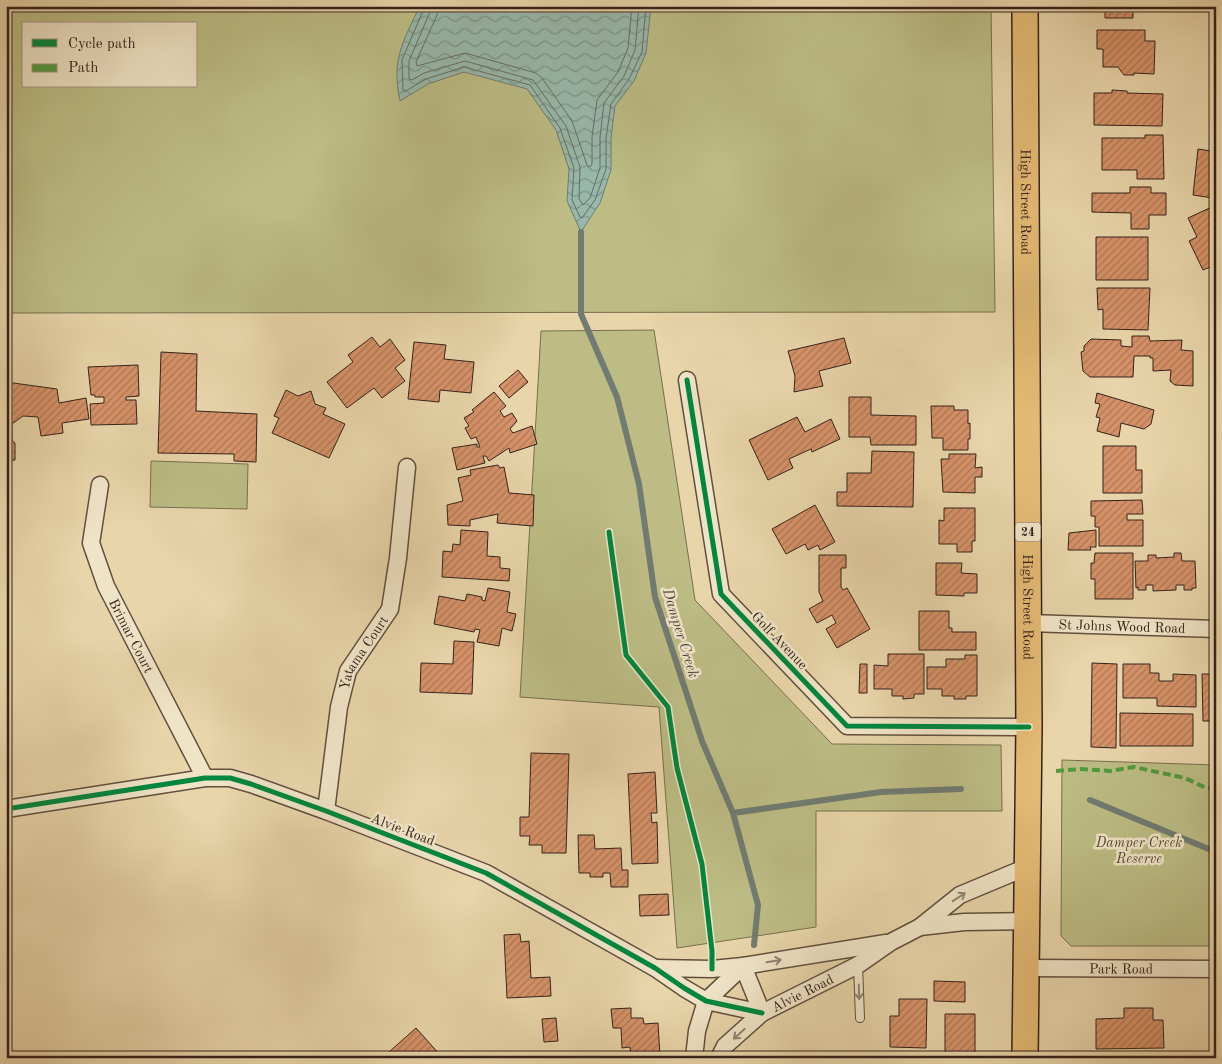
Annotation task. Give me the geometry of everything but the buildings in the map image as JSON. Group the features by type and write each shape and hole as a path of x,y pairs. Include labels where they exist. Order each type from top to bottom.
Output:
{"main road":[{"name":"High Street Road","path":"1025,6 1029,728 1026,1058"}],"street":[{"name":"Golf Avenue","path":"687,380 722,594 847,726 1029,728"},
{"name":"Yatama Court","path":"326,811 339,707 348,671 390,609 398,558 407,467"},
{"name":"Brimar Court","path":"100,485 91,543 106,586 204,778"},
{"name":"St Johns Wood Road","path":"1028,623 1216,629"},
{"name":"Alvie Road","path":"6,809 204,778 230,778 326,811 486,873 655,968 706,1001 762,1013 858,965 891,942 920,927 960,895 1027,867"},
{"name":"Alvie Road","path":"920,927 964,922 1027,921"},
{"name":"Alvie Road","path":"655,968 712,969 742,966 891,942"},
{"path":"694,1058 696,1031 706,1001 742,966 762,1013 726,1046 719,1058"},
{"name":"Park Road","path":"1026,968 1216,969"}],"lane":[{"path":"858,965 860,1018"}],"path":[{"path":"609,532 626,655 668,707 677,768 702,864 712,951 712,969"}],"green space":[{"path":"6,6 991,6 995,312 6,313"},
{"path":"654,330 695,600 832,744 1001,745 1002,811 816,811 816,927 677,948 659,707 520,697 541,331"},
{"path":"151,461 248,464 247,509 150,507"},
{"name":"Damper Creek Reserve","path":"1062,760 1216,765 1216,946 1071,946 1061,936"}],"water":[{"path":"420,6 651,6 646,53 634,81 615,106 611,138 611,170 600,203 581,232 567,201 569,169 556,130 527,89 464,72 428,84 400,101 397,74 400,51"}],"waterway":[{"name":"Damper Creek","path":"581,232 581,314 617,397 639,484 655,597 702,741 733,813 881,792 961,789"},
{"name":"Damper Creek","path":"1090,800 1216,852"},
{"path":"733,813 758,905 754,945"}],"marked path":[{"path":"1056,771 1081,769 1110,771 1134,767 1185,778 1206,788 1216,788"}],"cycle path":[{"path":"687,380 721,594 847,726 1029,727"},
{"path":"609,532 626,655 668,707 677,768 702,864 712,951 712,969"},
{"path":"6,809 205,778 230,778 326,811 486,873 655,968 706,1001 762,1013"}]}
